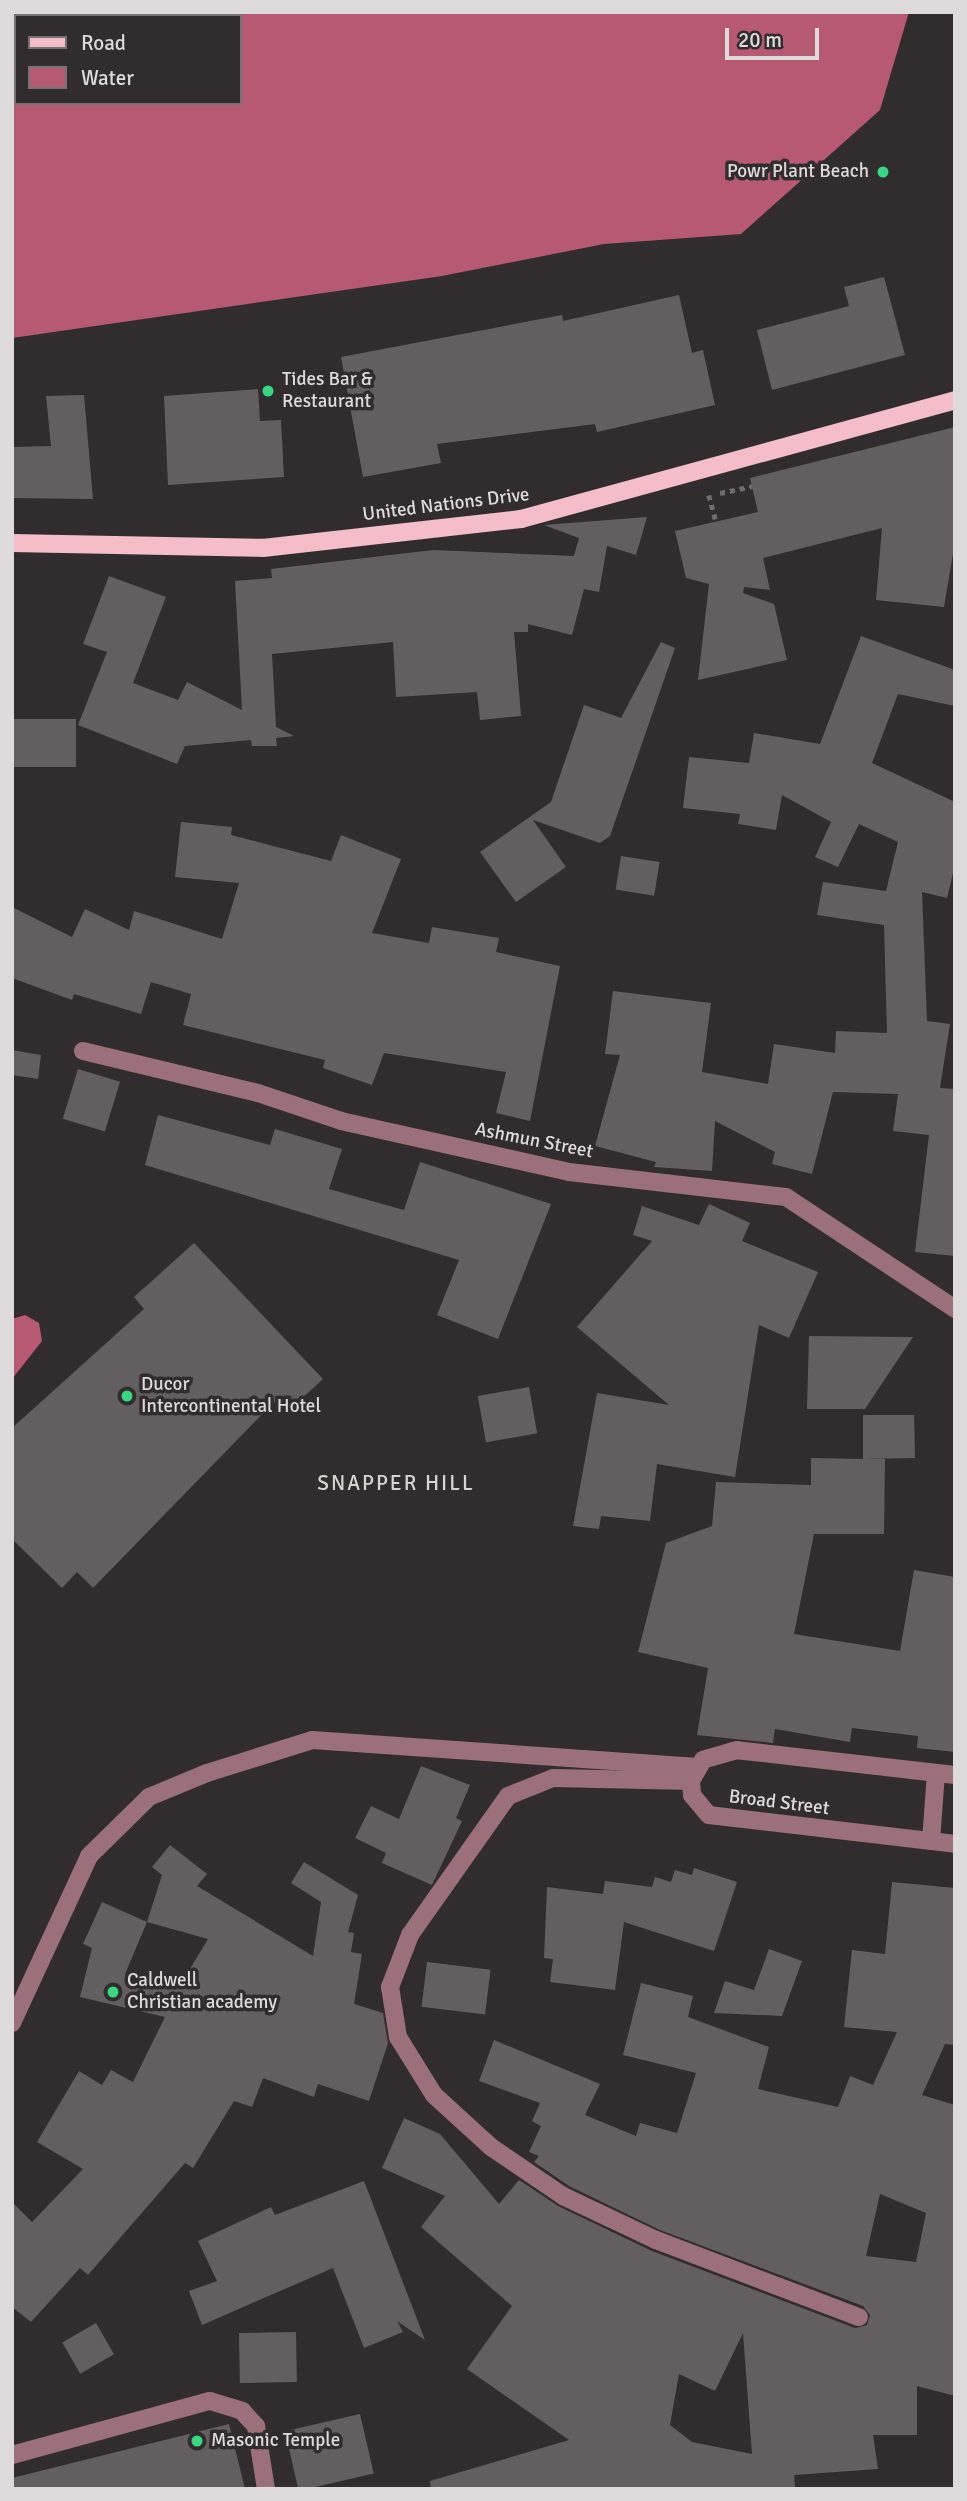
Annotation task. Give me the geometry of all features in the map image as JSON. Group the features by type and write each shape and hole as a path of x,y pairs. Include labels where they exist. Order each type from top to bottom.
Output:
{"main road":[{"name":"United Nations Drive","path":"12,543 262,548 521,519 955,400"}],"street":[{"name":"Ashmun Street","path":"83,1051 258,1093 341,1121 569,1172 786,1197 955,1309"},
{"path":"12,2023 89,1856 149,1797 207,1773 312,1740 693,1774"},
{"path":"859,2317 656,2240 563,2196 491,2147 434,2095 398,2037 390,1987 410,1935 509,1796 552,1778 693,1774 737,1750 955,1775"},
{"path":"931,1841 936,1773"},
{"name":"Broad Street","path":"693,1774 692,1796 709,1815 955,1844"},
{"path":"12,2455 210,2401 242,2411 256,2426 266,2489"}],"path":[{"path":"701,497 752,486"},
{"path":"712,495 716,522"}],"water":[{"path":"12,12 909,12 880,110 741,234 604,244 442,276 12,338"},
{"path":"25,1315 39,1323 42,1341 12,1379 12,1319"}],"building":[{"path":"884,277 905,355 772,390 757,330 849,306 844,287"},
{"path":"679,295 692,353 703,350 715,405 597,432 595,424 437,444 441,463 363,477 341,357 562,315 563,321"},
{"path":"258,389 260,421 281,420 284,477 168,485 164,396"},
{"path":"84,395 93,499 12,498 12,447 51,446 46,396"},
{"path":"955,427 955,542 944,607 876,600 882,528 763,558 770,590 744,587 743,593 774,604 787,660 698,680 709,584 686,578 675,531 758,512 750,478"},
{"path":"647,517 636,555 607,546 599,592 584,589 572,635 528,624 528,632 514,632 521,716 480,720 477,692 396,697 393,642 272,654 276,727 294,736 276,738 277,746 252,746 251,740 185,746 177,764 78,725 107,652 83,644 109,576 166,597 133,683 178,700 187,682 242,710 235,581 272,578 271,569 433,550 574,556 579,538 544,525"},
{"path":"861,636 955,670 955,706 898,694 872,763 955,802 955,865 947,898 922,892 927,1021 950,1024 940,1088 955,1089 955,1256 915,1252 929,1135 893,1131 898,1094 833,1092 812,1174 772,1164 775,1152 715,1121 712,1171 654,1167 656,1162 595,1146 620,1055 605,1054 613,991 711,1003 702,1072 768,1084 774,1044 835,1053 836,1031 887,1033 884,925 817,915 823,882 886,891 898,842 859,824 838,867 815,857 831,822 782,795 776,830 738,824 740,814 683,808 689,757 749,763 754,733 820,744"},
{"path":"661,642 675,648 610,836 600,843 533,820 566,867 516,902 480,852 551,802 584,705 621,718"},
{"path":"12,719 76,719 76,767 12,767"},
{"path":"181,822 232,827 231,835 331,861 341,835 401,859 372,933 429,943 432,927 499,938 496,952 560,966 530,1121 496,1113 506,1072 384,1053 372,1085 323,1068 325,1060 183,1025 191,994 151,982 141,1014 74,994 72,1000 12,978 12,907 72,937 85,909 129,930 134,911 222,939 239,883 175,877"},
{"path":"621,856 660,862 654,896 616,890"},
{"path":"12,1050 41,1055 38,1079 12,1075"},
{"path":"78,1069 120,1082 105,1132 63,1119"},
{"path":"158,1115 270,1145 275,1129 342,1149 329,1189 404,1210 420,1162 551,1204 498,1339 437,1315 459,1260 145,1165"},
{"path":"709,1204 750,1223 742,1241 818,1272 789,1338 759,1325 735,1477 657,1464 650,1521 601,1516 599,1529 573,1526 597,1393 669,1405 577,1327 652,1241 633,1235 642,1206 699,1225"},
{"name":"Ducor Intercontinental Hotel","path":"194,1243 323,1379 285,1414 274,1402 93,1588 77,1572 62,1588 12,1539 12,1428 144,1309 134,1297"},
{"path":"809,1336 913,1337 865,1409 807,1409"},
{"path":"529,1387 537,1433 486,1442 478,1396"},
{"path":"863,1415 914,1415 915,1458 865,1459 885,1459 884,1534 814,1534 794,1634 900,1651 914,1570 955,1577 955,1752 917,1748 918,1736 852,1728 850,1742 775,1729 773,1743 697,1735 708,1668 638,1652 666,1543 712,1526 716,1482 811,1485 811,1458 863,1459"},
{"path":"421,1766 470,1785 456,1818 462,1821 432,1885 382,1863 386,1853 355,1838 371,1806 399,1819"},
{"path":"170,1845 207,1874 197,1886 313,1956 321,1902 291,1883 304,1862 358,1895 348,1932 354,1933 351,1952 362,1954 354,2004 383,2013 388,2043 369,2101 318,2084 314,2097 263,2078 252,2107 234,2101 193,2168 185,2163 88,2275 80,2268 31,2322 12,2307 12,2202 32,2222 83,2169 37,2142 79,2071 102,2085 111,2070 133,2082 165,2017 80,1997 92,1948 83,1944 102,1902 147,1922 162,1875 152,1867","holes":["147,1922 208,1939 179,1987 125,1974"]},
{"path":"694,1868 737,1882 714,1951 624,1922 615,1990 550,1982 553,1959 544,1958 547,1887 603,1894 605,1881 652,1887 655,1877 671,1882 675,1870 692,1875"},
{"path":"892,1882 955,1888 955,2045 945,2044 922,2095 955,2105 955,2396 917,2386 917,2435 873,2435 878,2469 794,2475 795,2487 431,2489 430,2481 569,2440 467,2369 512,2306 421,2227 445,2196 382,2168 404,2118 440,2134 499,2204 519,2180 558,2206 652,2251 855,2328 867,2325 870,2315 863,2306 660,2230 569,2186 534,2162 539,2156 529,2152 541,2126 532,2121 540,2103 479,2081 494,2040 600,2084 585,2115 636,2136 640,2123 677,2133 696,2073 623,2055 641,1983 693,1996 688,2017 769,2047 758,2089 838,2107 850,2076 873,2085 897,2032 844,2027 852,1950 885,1954","holes":["880,2194 926,2213 916,2262 866,2256","743,2333 752,2454 692,2442 670,2425 679,2374 715,2391"]},
{"path":"769,1949 802,1961 782,2016 714,2013 725,1981 754,1990"},
{"path":"427,1962 491,1970 485,2014 422,2007"},
{"path":"364,2181 425,2340 397,2321 403,2332 364,2348 333,2268 202,2325 189,2291 217,2281 198,2241 271,2207 275,2215"},
{"path":"96,2323 114,2354 80,2374 62,2342"},
{"path":"296,2332 297,2382 240,2383 239,2333"},
{"path":"360,2414 374,2473 298,2489 285,2431"},
{"name":"Masonic Temple","path":"229,2424 245,2489 12,2489 12,2478"}],"place":[{"name":"Powr Plant Beach","path":"883,172"},
{"name":"Tides Bar & Restaurant","path":"268,391"},
{"name":"Ducor Intercontinental Hotel","path":"127,1396"},
{"name":"Caldwell Christian academy","path":"113,1992"},
{"name":"Masonic Temple","path":"197,2441"}],"district":[{"name":"SNAPPER HILL","path":"396,1483"}]}
